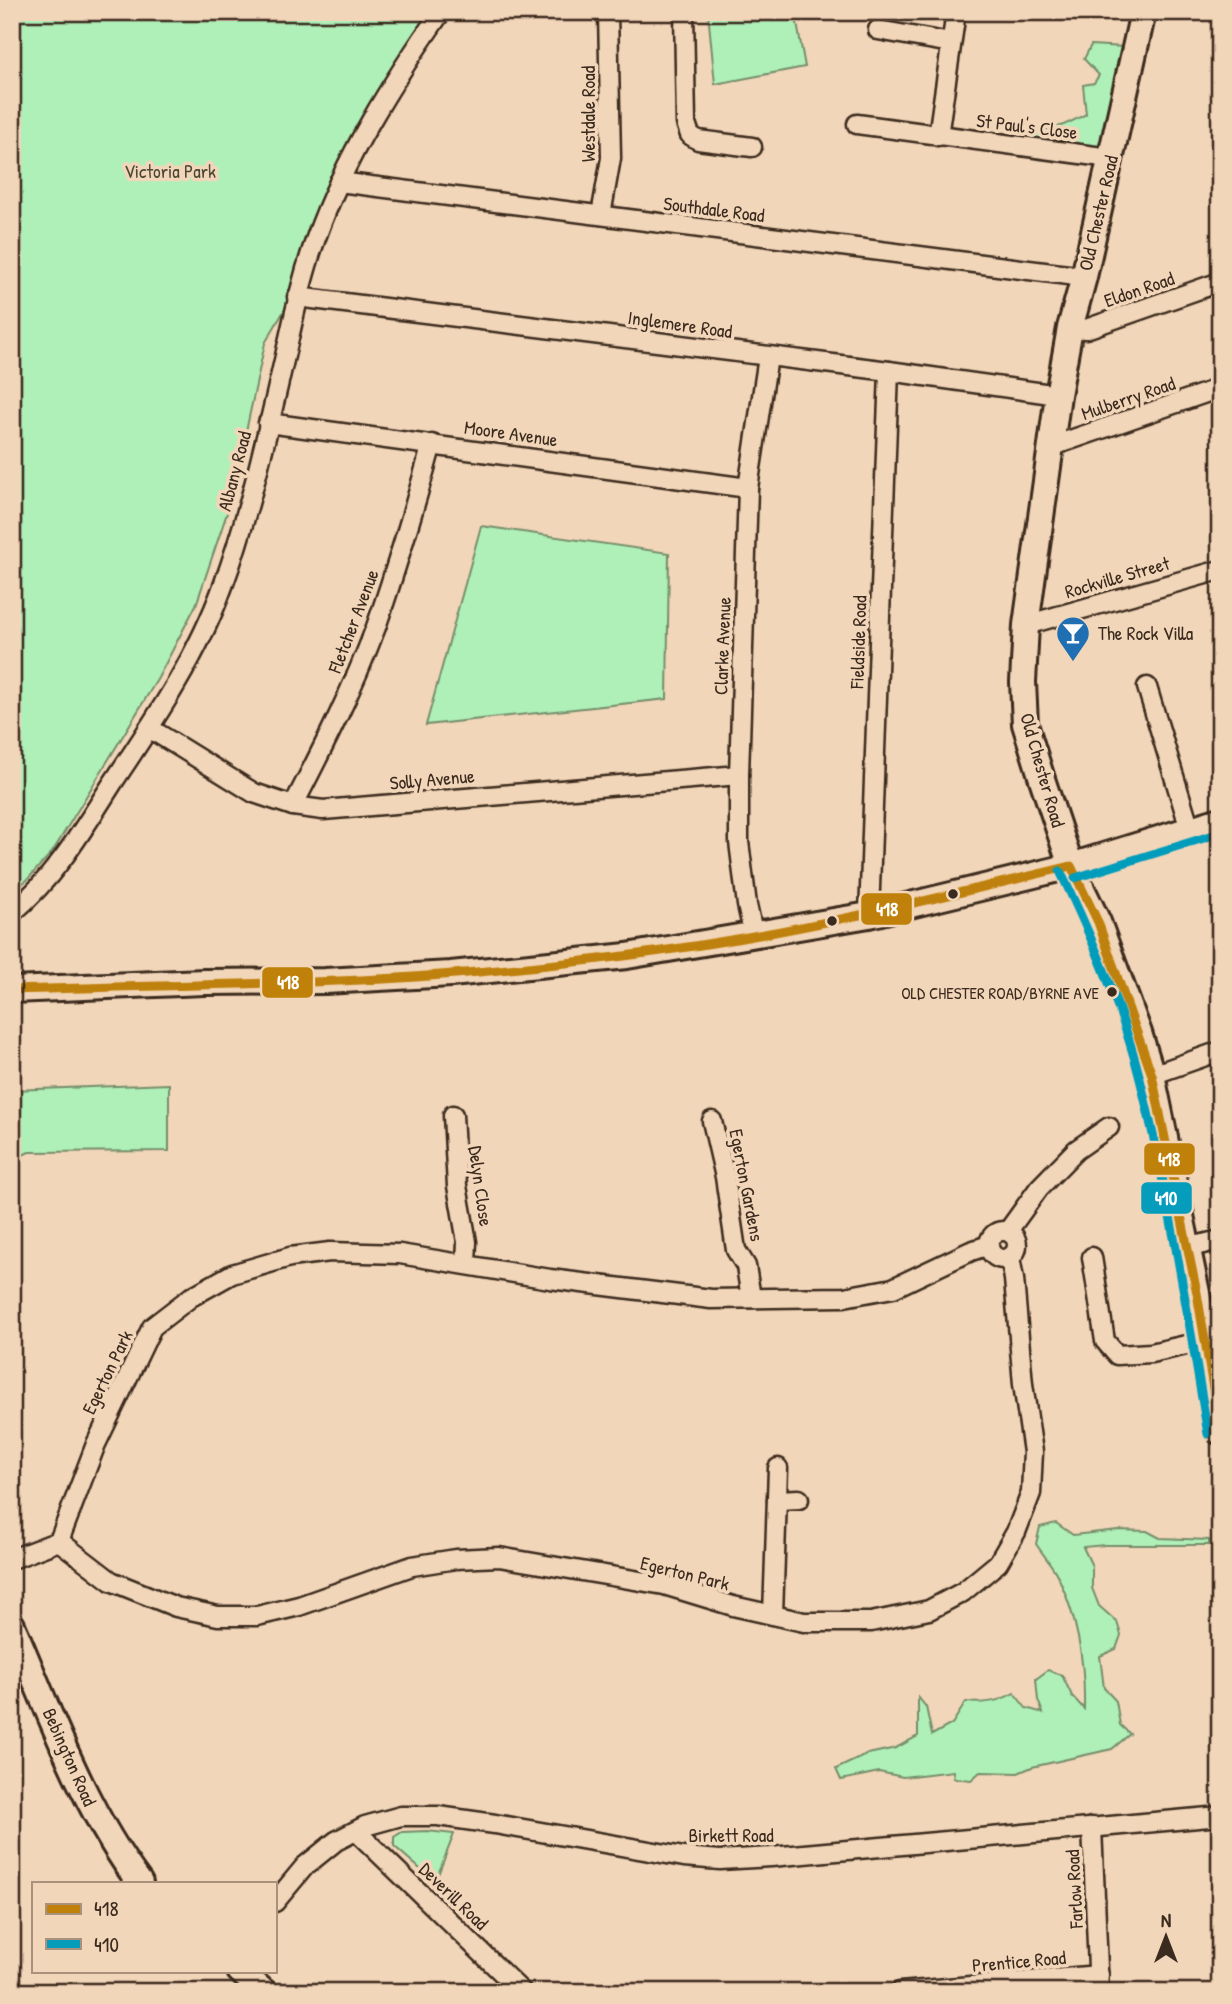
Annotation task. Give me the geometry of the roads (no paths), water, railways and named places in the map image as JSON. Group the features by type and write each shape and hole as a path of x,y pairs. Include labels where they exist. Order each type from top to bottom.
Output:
{"main road":[{"name":"Old Chester Road","path":"1143,12 1084,278 1070,328 1050,447 1026,625 1023,682 1026,724 1071,866 1098,922 1152,1075 1205,1341 1220,1433"},
{"path":"12,990 204,982 325,981 451,974 627,956 869,915 1071,866 1220,820"},
{"name":"Bebington Road","path":"12,1625 83,1790 115,1850 139,1882"},
{"path":"241,1972 264,1992"}],"street":[{"name":"Albany Road","path":"12,913 32,897 65,859 149,728 194,651 223,587 268,423 297,297 316,237 339,181 385,96 441,12"},
{"name":"Westdale Road","path":"601,215 611,158 608,12"},
{"path":"684,12 686,123 690,135 698,140 752,147"},
{"path":"938,136 956,12"},
{"path":"878,30 951,43"},
{"name":"St Paul's Close","path":"857,124 1110,158"},
{"name":"Southdale Road","path":"339,181 1084,278"},
{"name":"Eldon Road","path":"1070,328 1086,329 1220,282"},
{"name":"Inglemere Road","path":"297,297 889,371 1058,395"},
{"name":"Clarke Avenue","path":"754,936 739,842 738,775 748,488 768,357"},
{"name":"Fieldside Road","path":"869,915 889,371"},
{"name":"Mulberry Road","path":"1050,447 1220,388"},
{"name":"Moore Avenue","path":"268,423 748,488"},
{"name":"Fletcher Avenue","path":"293,806 324,745 375,629 406,537 432,444"},
{"name":"Rockville Street","path":"1026,625 1220,570"},
{"path":"1147,687 1190,829"},
{"name":"Solly Avenue","path":"149,728 254,793 293,806 323,810 738,775"},
{"path":"1152,1075 1220,1051"},
{"name":"Delyn Close","path":"453,1115 457,1186 467,1242 466,1263"},
{"name":"Egerton Gardens","path":"712,1121 725,1177 736,1250 746,1266 751,1298"},
{"name":"Egerton Park","path":"1009,1231 1039,1188 1076,1150 1109,1127"},
{"name":"Egerton Park","path":"999,1231 1009,1231 1016,1239 1017,1250 1010,1257 1032,1452 1031,1493 1016,1532 999,1563 963,1592 929,1610 870,1622 804,1622 733,1606 664,1585 499,1557 456,1559 412,1566 299,1606 257,1616 218,1616 176,1607 111,1581 59,1541 96,1444 152,1327 191,1297 232,1274 303,1255 330,1252 400,1254 466,1263 550,1279 711,1299 844,1297 893,1288 989,1245 992,1236 999,1231"},
{"path":"1186,1248 1220,1240"},
{"path":"989,1245 992,1254 1000,1259 1010,1257"},
{"path":"1091,1257 1105,1341 1117,1355 1151,1353 1205,1341"},
{"path":"773,1615 778,1468"},
{"path":"777,1500 799,1499"},
{"path":"12,1559 59,1541"},
{"name":"Birkett Road","path":"276,1901 305,1866 336,1841 356,1831 401,1816 438,1816 615,1846 720,1860 1220,1816"},
{"name":"Farlow Road","path":"1092,1827 1099,1984"},
{"name":"Deverill Road","path":"356,1831 522,1992"},
{"name":"Prentice Road","path":"900,1992 1099,1984"}],"place":[{"name":"The Rock Villa","path":"1073,663"},
{"name":"OLD CHESTER ROAD/BYRNE AVE","path":"1112,992"}],"park label":[{"name":"Victoria Park","path":"170,171"}]}
